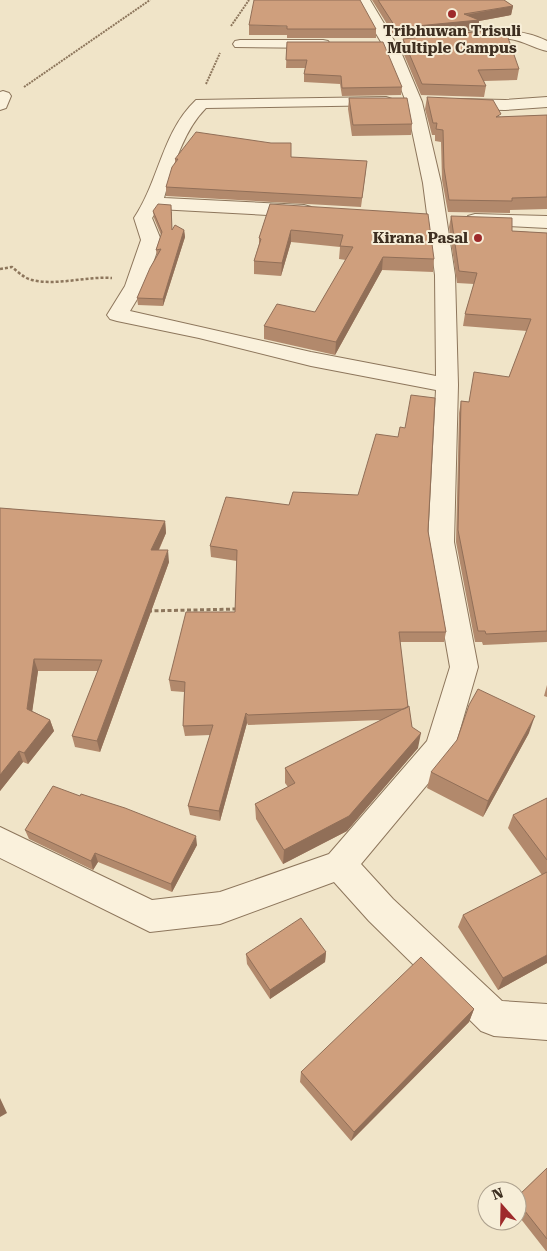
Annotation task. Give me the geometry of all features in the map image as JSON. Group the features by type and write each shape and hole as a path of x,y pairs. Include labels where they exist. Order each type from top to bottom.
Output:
{"street":[{"path":"0,842 150,916 220,908 340,865 440,747 464,667 441,542 446,385 445,275 427,219 432,183 429,103 389,44 363,0"},
{"path":"451,38 507,33 537,41 547,46"},
{"path":"240,44 340,44"},
{"path":"446,385 311,360 200,332 117,315 135,286 151,240 143,218 153,202 168,160 184,127 196,107 202,103 505,105 547,102"},
{"path":"153,202 320,212"},
{"path":"427,219 547,222"},
{"path":"340,865 381,910 494,1018 546,1023"}],"path":[{"path":"2,101 150,0"},
{"path":"202,103 202,95 213,67 225,49"},
{"path":"0,269 12,266 30,280 64,280 99,276 120,279 138,278"},
{"path":"146,611 243,609"}],"building":[{"path":"254,0 360,0 376,29 287,29 287,26 249,25"},
{"path":"378,0 504,0 513,6 464,14 479,20 396,28"},
{"path":"505,29 519,69 478,70 486,86 422,84 403,39"},
{"path":"287,42 383,42 402,87 342,88 341,76 304,74 307,60 286,60"},
{"path":"427,97 493,100 501,114 496,117 547,115 547,197 512,198 512,201 449,200 444,168 443,130 436,129 437,123 433,123"},
{"path":"349,98 407,98 412,124 353,125"},
{"path":"196,132 271,143 291,143 291,157 367,161 362,198 166,187 172,167 178,159 175,159"},
{"path":"158,204 171,205 172,230 175,225 184,230 163,299 137,298 150,268 161,249 156,250 162,232 153,211"},
{"path":"270,204 428,214 434,259 383,257 336,342 264,326 277,304 315,312 353,247 340,246 343,235 291,230 282,263 254,261"},
{"path":"451,216 512,218 512,231 547,233 547,631 486,634 485,631 478,631 458,530 461,401 469,402 474,372 509,377 531,319 465,314 477,273 459,271"},
{"path":"411,395 435,398 428,531 446,632 399,632 408,707 404,709 248,715 246,713 219,811 188,806 213,725 183,726 185,682 169,680 186,612 235,612 237,550 210,546 226,497 289,505 293,492 358,495 376,434 398,437 400,427 405,428"},
{"path":"0,508 165,521 151,550 168,550 97,741 72,736 102,660 34,659 27,709 50,720 24,753 19,751 0,775"},
{"path":"478,689 535,716 488,801 431,772 457,740 469,705"},
{"path":"409,706 412,727 421,733 349,816 284,850 255,804 295,783 285,768"},
{"path":"53,786 80,796 81,794 125,808 196,836 171,884 95,853 91,861 25,830"},
{"path":"547,798 547,860 513,815"},
{"path":"547,872 547,955 503,978 463,915"},
{"path":"301,918 326,952 270,990 246,954"},
{"path":"421,957 474,1009 354,1132 301,1072"},
{"path":"547,1168 547,1239 527,1214 527,1187"}],"place":[{"name":"Tribhuwan Trisuli Multiple Campus","path":"452,14"},
{"name":"Kirana Pasal","path":"478,238"}]}
